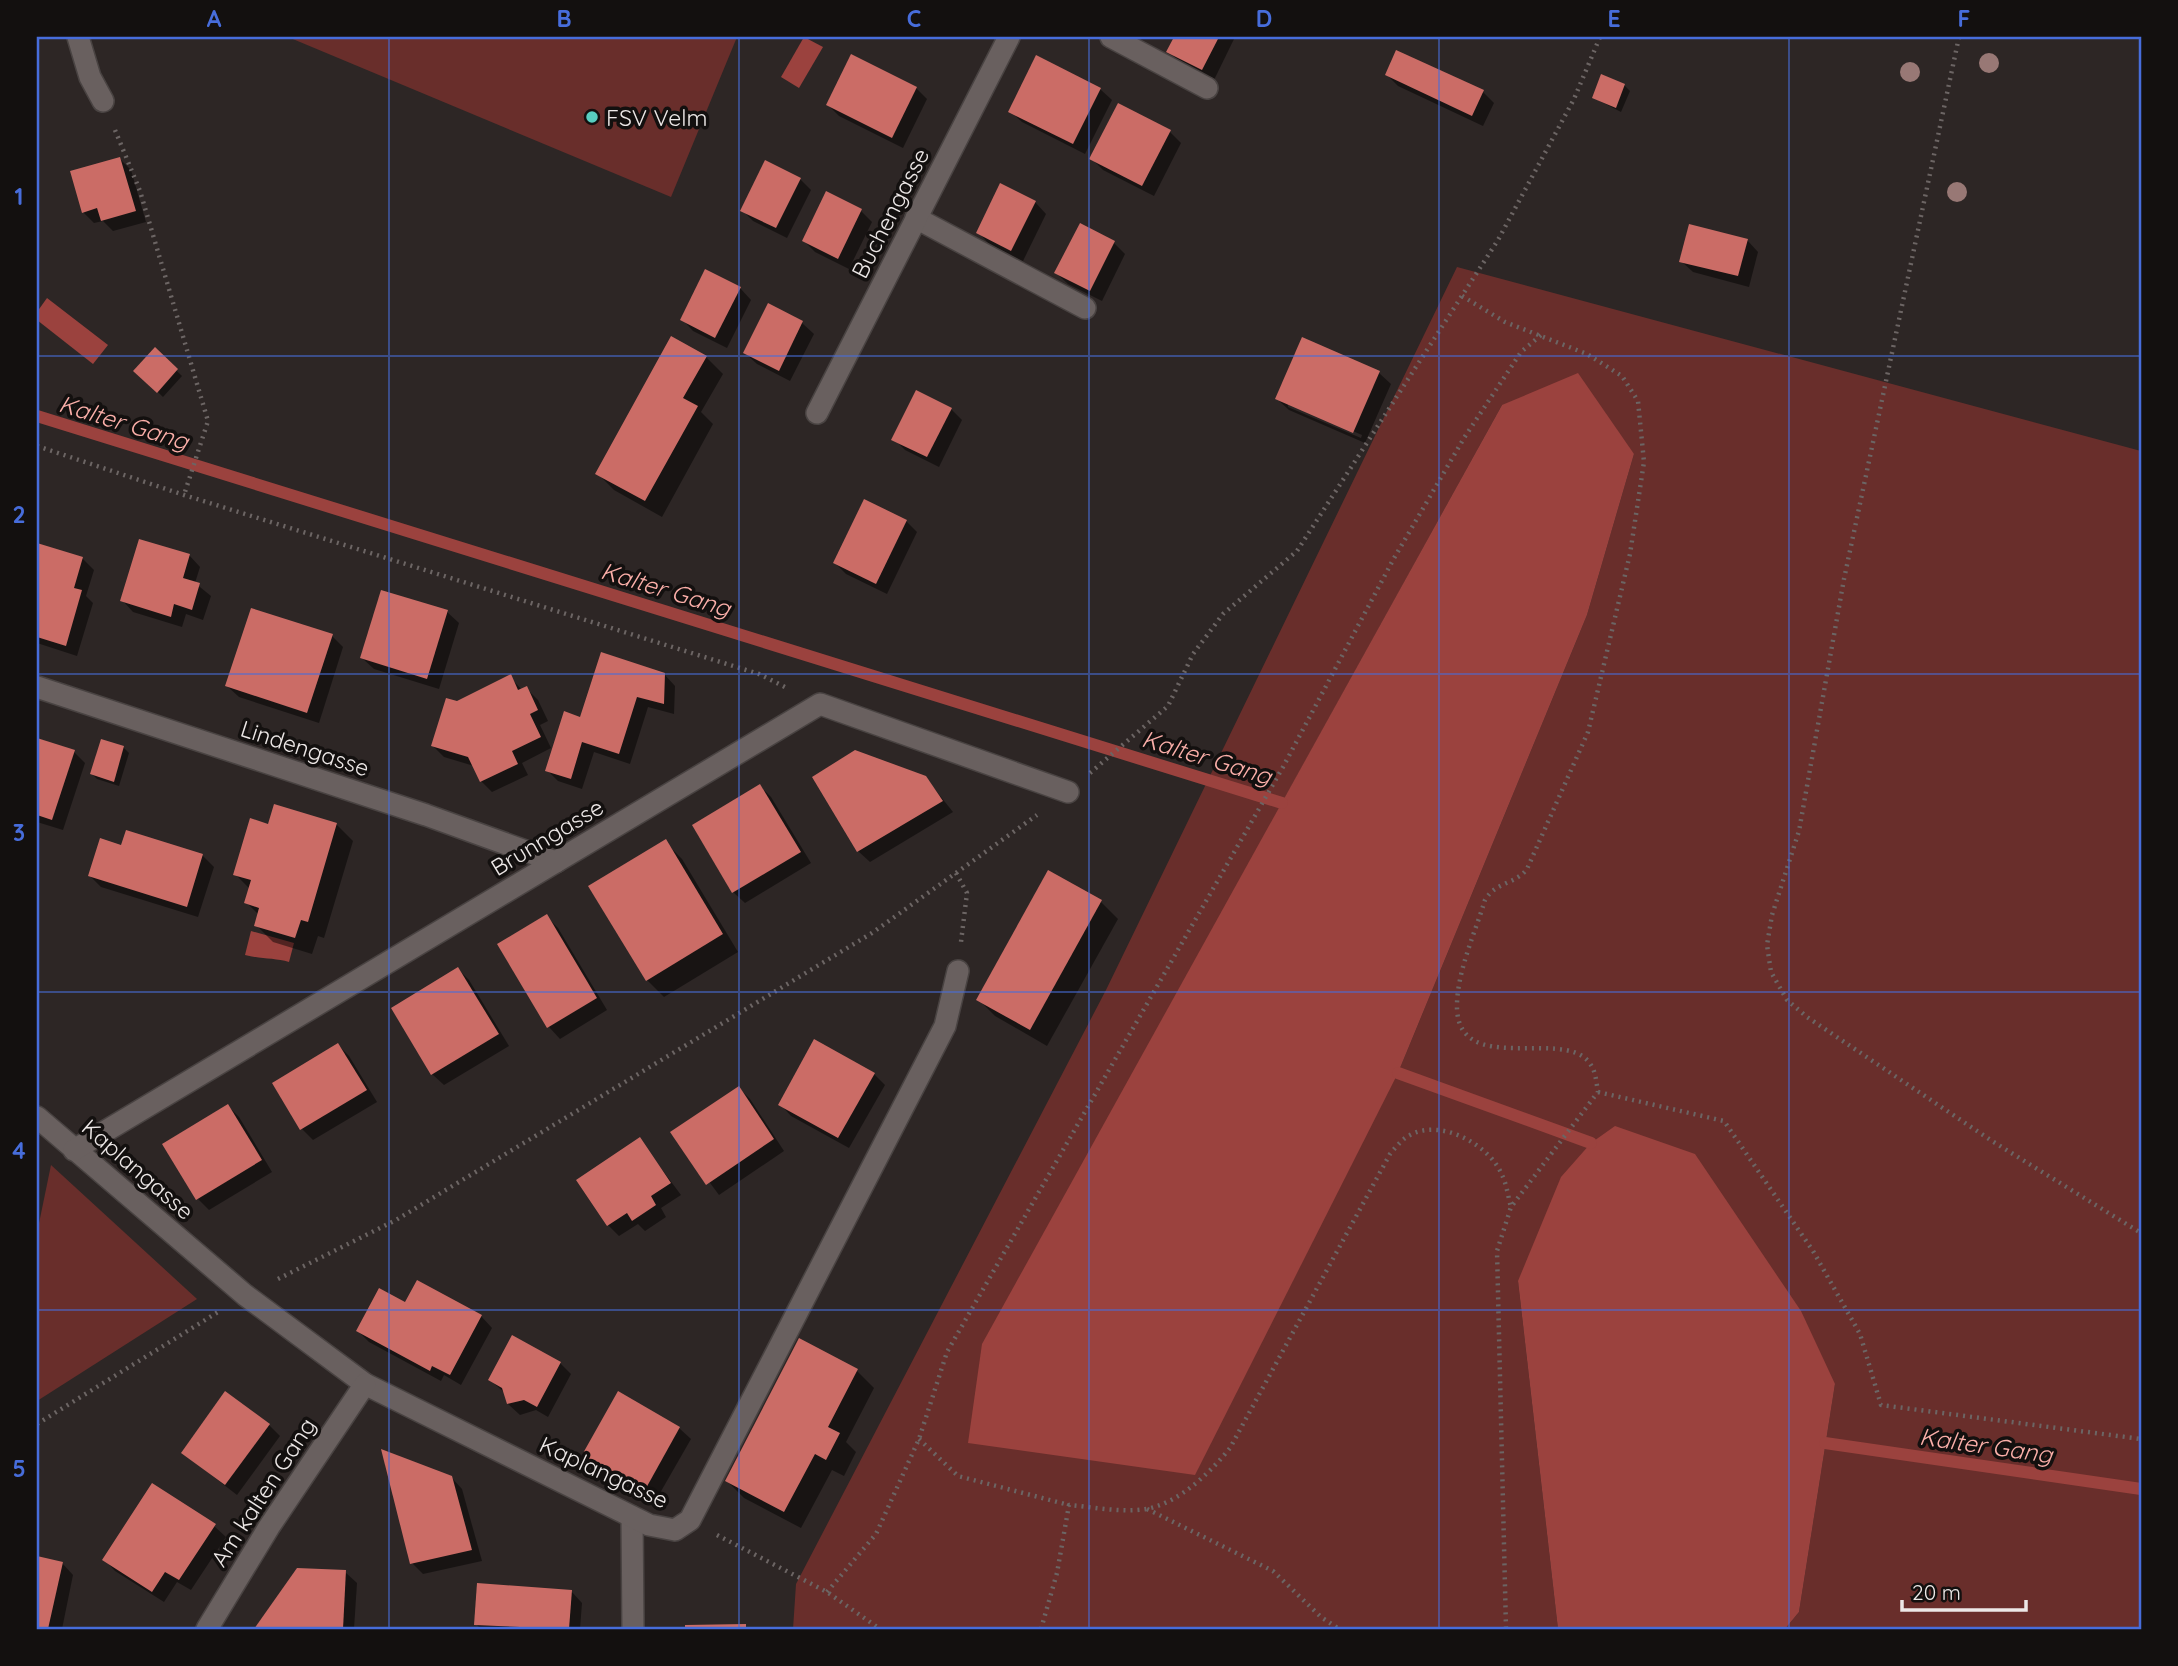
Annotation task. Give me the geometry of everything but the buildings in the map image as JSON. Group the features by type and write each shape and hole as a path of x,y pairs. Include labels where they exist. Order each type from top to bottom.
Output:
{"street":[{"path":"78,37 90,78 103,101"},
{"name":"Buchengasse","path":"817,413 1009,37"},
{"path":"1111,37 1206,88"},
{"path":"916,218 1086,307"},
{"name":"Lindengasse","path":"37,687 426,815 556,862"},
{"path":"820,704 1068,792"},
{"name":"Brunngasse","path":"74,1150 820,704"},
{"name":"Kaplangasse","path":"37,1117 245,1295 365,1384 632,1517 670,1530 681,1528 690,1520 945,1026 958,971"},
{"name":"Am kalten Gang","path":"206,1629 269,1527 365,1384"},
{"path":"632,1517 633,1629"}],"path":[{"path":"37,1424 245,1295 408,1213 872,933 1068,792 1168,706 1193,653 1206,634 1245,594 1297,551 1462,296 1498,240 1574,99 1600,37"},
{"path":"1959,37 1844,579 1799,831 1772,915 1767,945 1771,972 1787,1000 1807,1017 1992,1141 2141,1233"},
{"path":"103,101 140,191 208,421 185,492"},
{"path":"1462,296 1505,322 1587,354 1622,376 1638,401 1644,462 1630,554 1587,732 1527,869 1522,875 1490,890 1485,900 1457,1005 1458,1018 1464,1030 1483,1044 1505,1049 1560,1049 1583,1056 1595,1074 1598,1091 1548,1153 1511,1207 1497,1251 1506,1629"},
{"path":"827,1592 876,1534 919,1439 947,1352 1283,767 1393,560 1464,438 1521,352 1541,335"},
{"path":"37,446 759,674 820,704"},
{"path":"956,873 967,893 958,971"},
{"path":"1598,1091 1724,1121 1813,1251 1860,1334 1881,1405 2141,1439"},
{"path":"1146,1509 1183,1491 1217,1464 1230,1448 1390,1154 1400,1142 1418,1132 1429,1131 1463,1136 1479,1145 1502,1175 1511,1207"},
{"path":"919,1439 958,1476 1069,1505 1146,1509 1273,1571 1321,1617 1339,1629"},
{"path":"1041,1629 1057,1573 1069,1505"},
{"path":"690,1520 827,1592 880,1629"}],"shaded area":[{"name":"FSV Velm","path":"288,37 737,37 671,197"},
{"path":"804,37 823,47 799,88 781,77"},
{"path":"1457,267 2141,451 2141,1629 1785,1629 1799,1612 1835,1384 1518,1281 1558,1629 793,1629 796,1584 1106,990","holes":["1502,405 1634,454 1587,615 1398,1073 1282,803"]},
{"path":"47,298 108,345 93,364 37,320 37,312"},
{"path":"1578,373 1634,454 1587,615 1398,1073 1195,1475 968,1443 982,1344 1502,405"},
{"path":"251,931 294,943 289,962 245,955"},
{"path":"1615,1126 1695,1154 1801,1311 1835,1384 1799,1612 1785,1629 1558,1629 1518,1281 1561,1177 1591,1143"},
{"path":"51,1165 197,1299 37,1401 37,1233"}],"waterway":[{"name":"Kalter Gang","path":"37,416 1282,803"},
{"path":"1398,1073 1591,1143"},
{"name":"Kalter Gang","path":"1825,1443 2141,1489"}],"place":[{"name":"FSV Velm","path":"592,117"}]}
